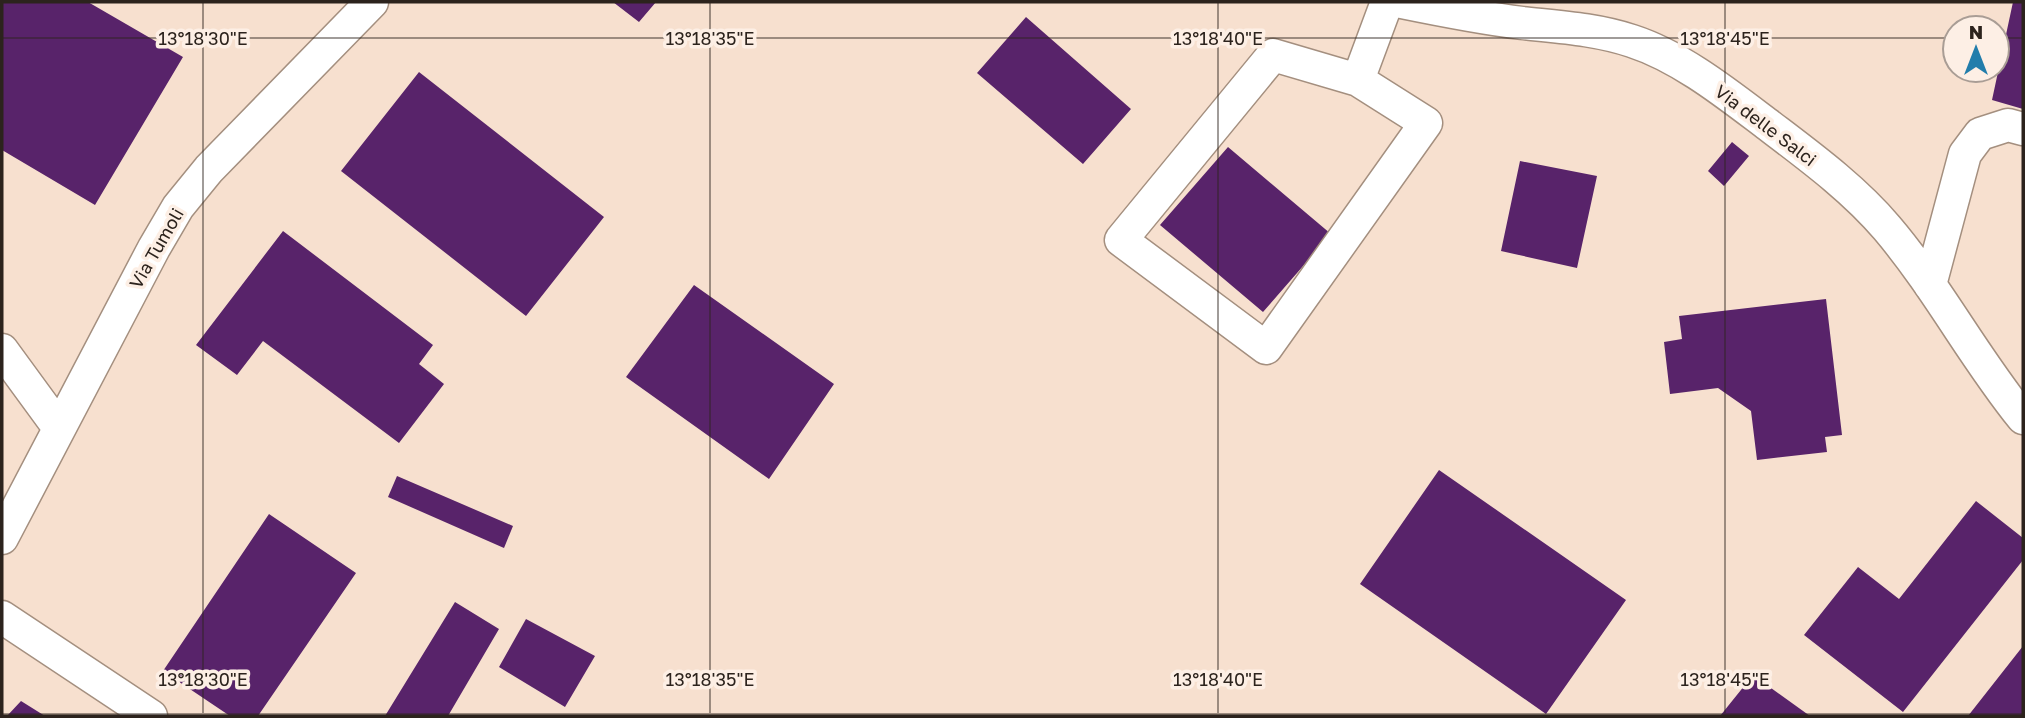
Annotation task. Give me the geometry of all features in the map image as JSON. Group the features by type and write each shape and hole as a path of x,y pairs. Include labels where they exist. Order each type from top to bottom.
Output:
{"street":[{"name":"Via Tumoli","path":"2,538 154,248 178,208 226,150 372,2"},
{"path":"1358,80 1387,2"},
{"name":"Via delle Salci","path":"1402,2 1506,20 1601,32 1636,42 1663,54 1736,101 1835,178 1887,228 1930,285 1995,384 2023,418"},
{"path":"1273,55 1358,80 1426,123 1266,348 1121,240 1273,55"},
{"path":"1930,285 1965,154 1980,134 2008,125 2023,129"},
{"path":"2,350 60,428"},
{"path":"2,617 151,716"}],"building":[{"path":"2,2 88,2 183,57 95,205 2,150"},
{"path":"613,2 656,2 639,22"},
{"path":"2013,2 2023,2 2023,109 1992,100 1995,84 2011,84 2010,14"},
{"path":"1026,17 1131,109 1083,164 977,73"},
{"path":"419,72 604,217 526,316 341,171"},
{"path":"1732,142 1749,156 1724,186 1708,171"},
{"path":"1228,147 1331,234 1263,312 1160,225"},
{"path":"1520,161 1597,176 1577,268 1501,251"},
{"path":"283,231 433,345 419,364 444,384 399,443 263,341 237,375 196,345"},
{"path":"694,285 834,384 769,479 626,377"},
{"path":"1826,299 1842,435 1825,437 1827,452 1757,460 1751,411 1718,388 1670,394 1664,342 1682,339 1679,316"},
{"path":"1439,470 1626,600 1546,714 1360,584"},
{"path":"397,476 513,526 504,548 388,497"},
{"path":"1976,501 2023,538 2023,560 1903,712 1804,635 1858,567 1899,599"},
{"path":"269,514 356,573 258,716 230,716 163,671"},
{"path":"455,602 499,629 448,716 385,716"},
{"path":"526,619 595,656 565,707 499,667"},
{"path":"2023,646 2023,716 1968,716"},
{"path":"1753,675 1810,716 1720,716"},
{"path":"21,701 45,716 7,716"}]}
